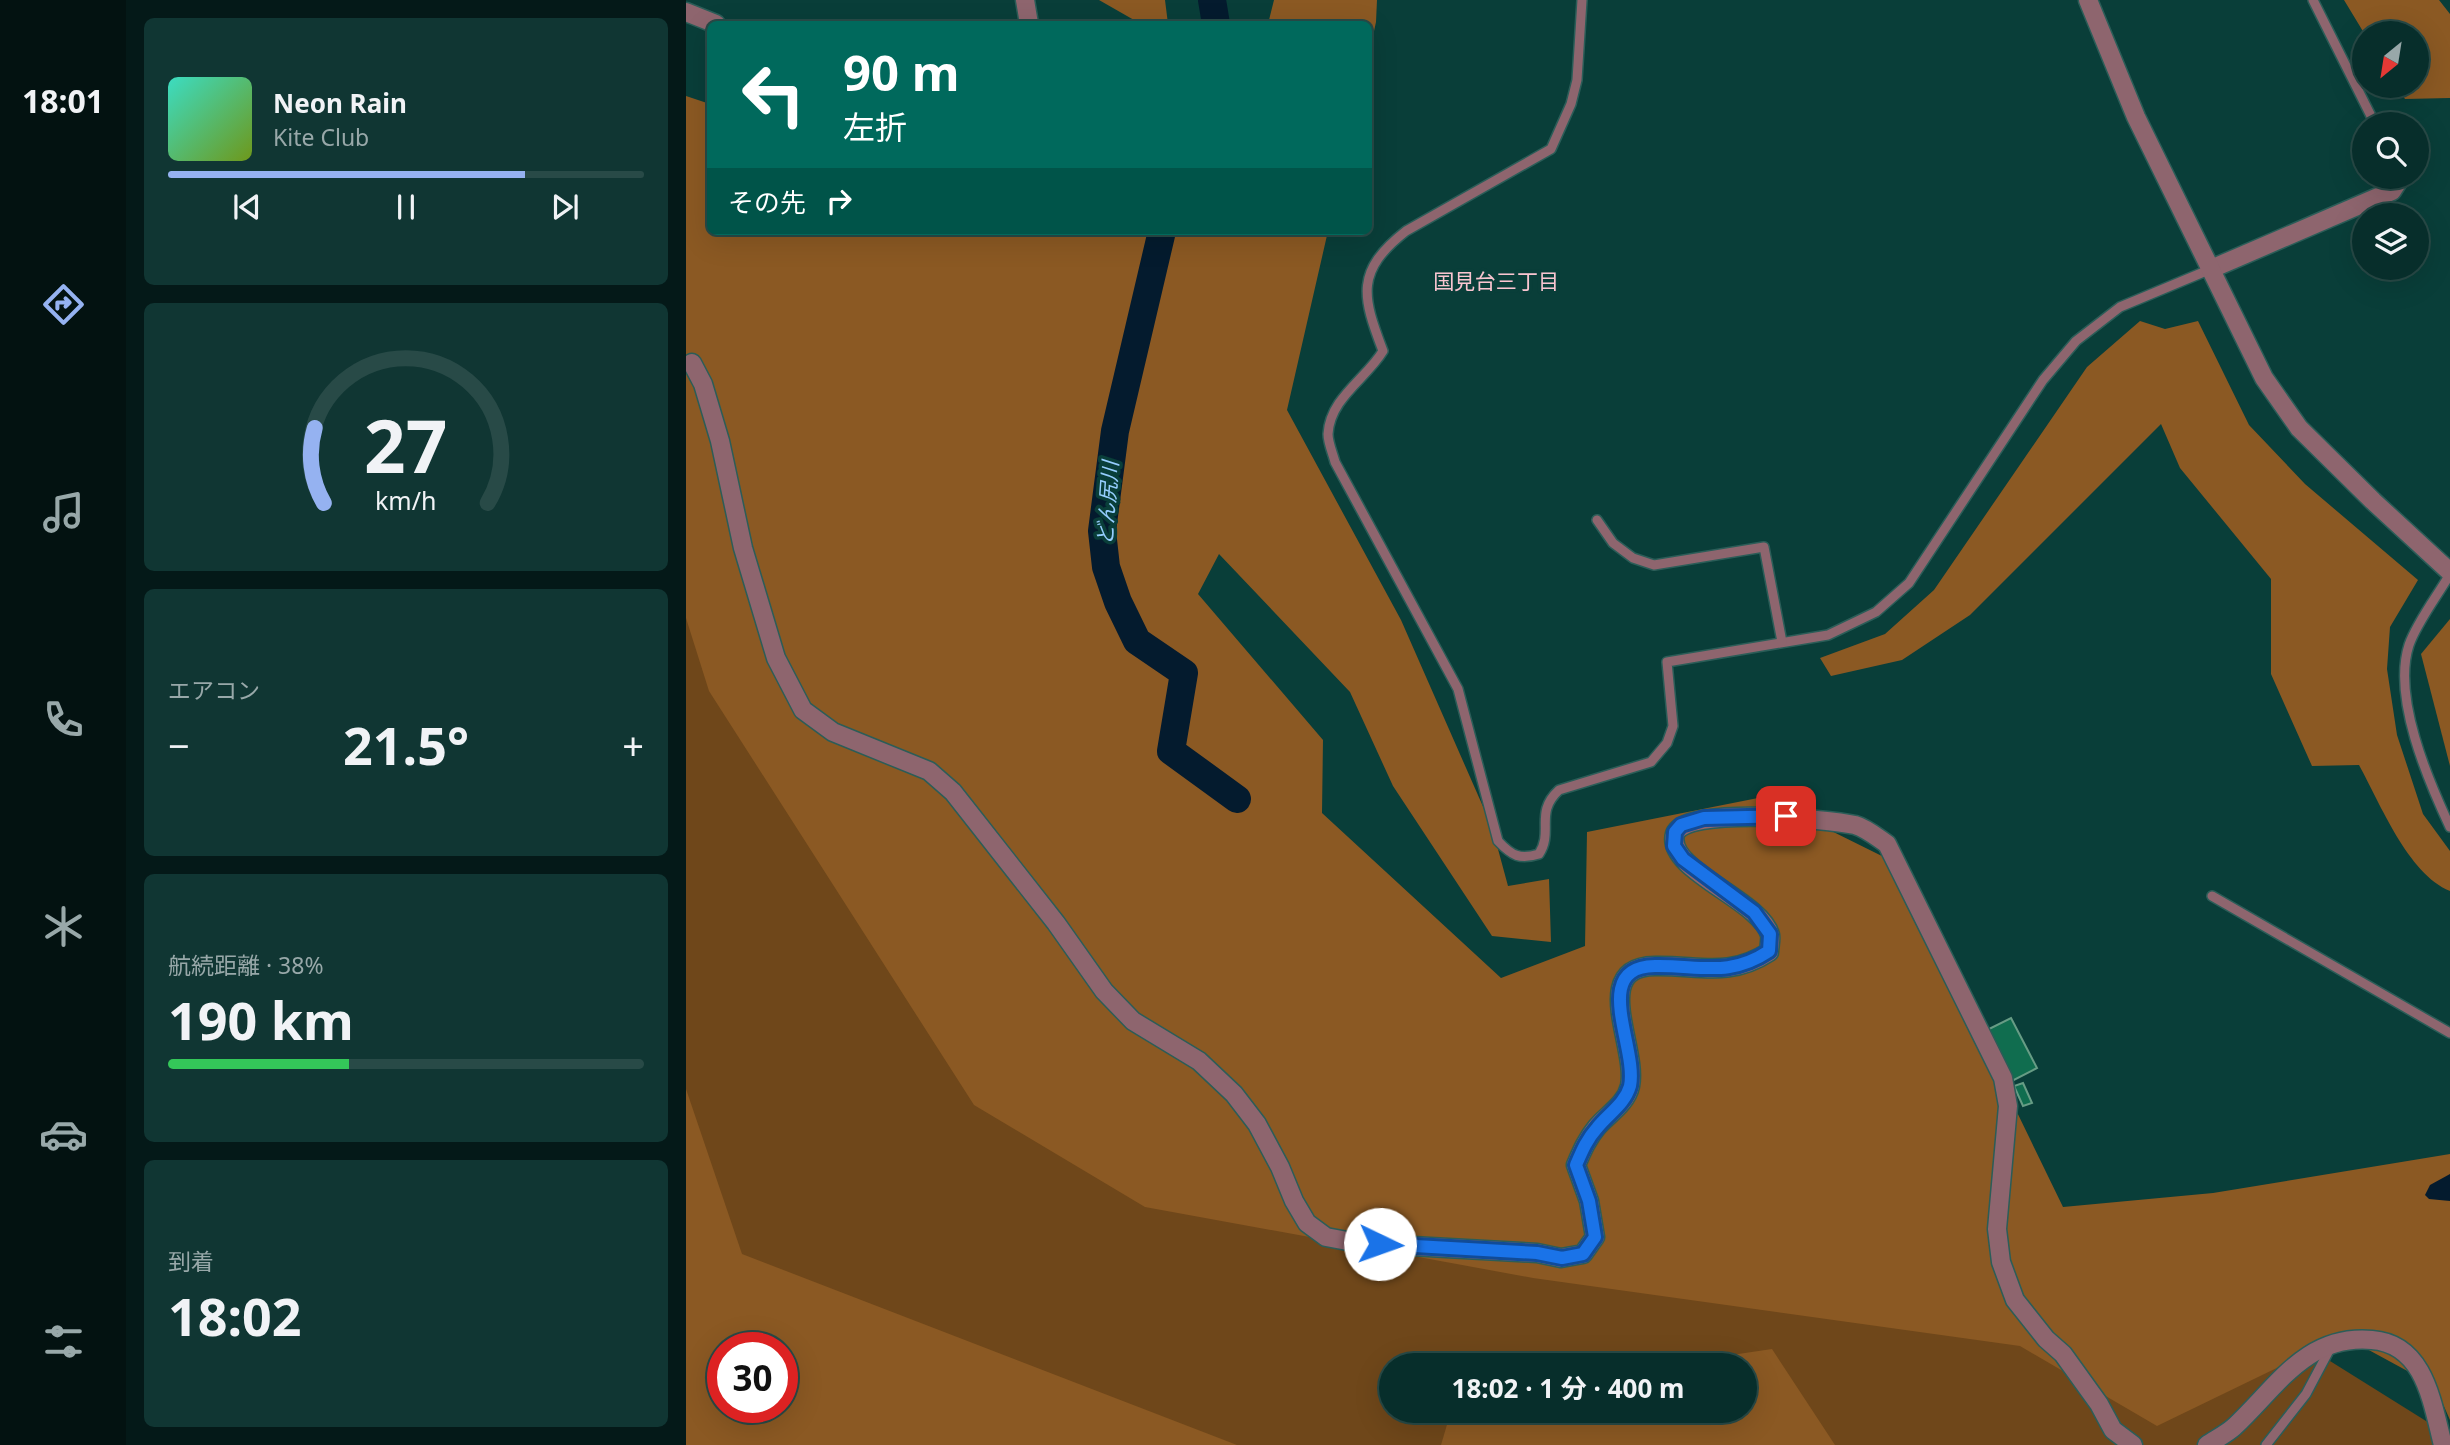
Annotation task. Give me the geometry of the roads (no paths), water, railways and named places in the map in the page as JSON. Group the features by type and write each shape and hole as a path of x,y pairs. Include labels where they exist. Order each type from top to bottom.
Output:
{"street":[{"path":"1025,0 1028,21"},
{"path":"2088,0 2136,117 2264,378 2299,428 2450,573"},
{"path":"686,12 708,21"},
{"path":"2211,269 2393,189"},
{"path":"689,361 703,384 720,441 743,548 776,658 803,710 833,732 929,771 953,792 1111,998 1132,1021 1199,1061 1234,1094 1257,1124 1307,1223 1326,1237 1358,1243 1537,1253 1562,1258 1583,1254 1595,1237 1589,1201 1576,1165 1584,1145 1599,1125 1616,1110 1630,1087 1619,989 1624,977 1635,968 1654,966 1709,970 1742,966 1769,951 1770,934 1754,912 1683,859 1674,846 1675,832 1681,825 1704,818 1786,816 1858,825 1888,844 2003,1078 2008,1106 1997,1229 2001,1262 2015,1300 2046,1339 2063,1354 2099,1404 2113,1430 2133,1445"},
{"path":"2207,1445 2233,1428 2297,1363 2333,1343 2354,1338 2382,1340 2409,1353 2428,1386 2443,1445"}],"lane":[{"path":"1582,0 1577,80 1571,104 1550,149 1406,232 1384,248 1372,267 1367,310 1383,351 1373,367 1347,391 1335,412 1328,435 1335,462 1458,689 1498,841 1509,853 1523,859 1539,854 1546,844 1544,815 1549,799 1559,790 1651,762 1667,743 1673,726 1667,662 1828,635 1876,612 1909,583 2043,380 2076,341 2120,307 2211,269"},
{"path":"2313,0 2369,112"},
{"path":"1597,520 1613,543 1633,558 1654,565 1764,547 1782,642"},
{"path":"2450,573 2410,644 2406,666 2408,703 2420,757 2450,827"},
{"path":"2212,896 2450,1033"},
{"path":"2266,1445 2306,1394 2333,1343"}],"water":[{"path":"2450,1174 2450,1201 2429,1199 2425,1195 2430,1185"}],"waterway":[{"name":"どん尻川","path":"1212,0 1216,21"},
{"name":"どん尻川","path":"1161,235 1115,431 1102,531 1106,567 1118,602 1137,641 1184,673 1171,751 1237,799"}],"district":[{"name":"国見台三丁目","path":"1496,282"}]}
